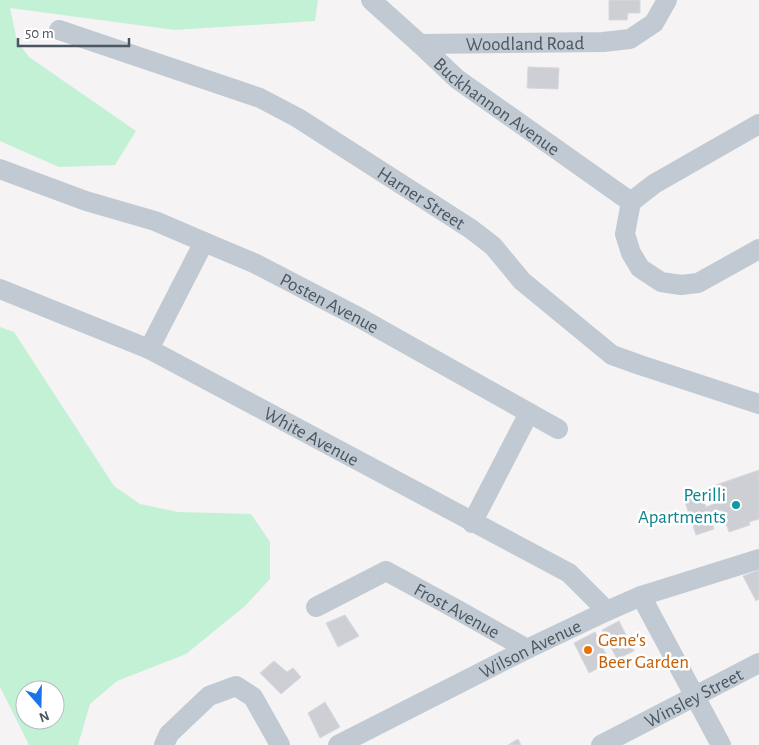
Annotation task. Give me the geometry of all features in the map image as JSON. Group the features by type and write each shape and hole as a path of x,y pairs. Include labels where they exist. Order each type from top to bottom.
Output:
{"street":[{"name":"Buckhannon Avenue","path":"371,0 457,80 631,202"},
{"name":"Woodland Road","path":"420,44 603,42 630,39 654,23 667,0"},
{"name":"Harner Street","path":"59,30 260,98 298,118 471,229 494,246 522,281 612,355 759,404"},
{"path":"759,124 654,184 631,202 625,234 631,253 640,268 662,282 681,285 698,283 759,248"},
{"name":"Posten Avenue","path":"0,169 86,201 155,220 254,263 360,318 558,430"},
{"path":"149,349 204,242"},
{"name":"White Avenue","path":"0,289 149,349 472,523 569,573 607,611"},
{"path":"472,523 529,414"},
{"name":"Wilson Avenue","path":"338,745 527,649 607,611 641,596 759,559"},
{"name":"Frost Avenue","path":"316,607 386,572 527,649"},
{"path":"641,596 720,745"},
{"name":"Winsley Street","path":"601,745 759,663"},
{"path":"164,745 169,734 209,696 236,686 253,696 280,745"}],"green space":[{"path":"0,0 318,0 315,21 175,30 10,8 17,41 29,57 136,131 115,165 59,167 0,141"},
{"path":"0,327 14,332 114,486 140,504 178,512 251,514 270,542 270,579 245,606 186,654 117,681 90,704 78,745 29,745 22,730 65,730 65,680 15,680 15,717 0,687"}],"building":[{"path":"609,0 640,0 640,13 628,13 627,20 609,20"},
{"path":"528,67 559,68 558,89 527,88"},
{"name":"Perilli Apartments","path":"759,470 759,519 749,522 750,525 729,532 721,510 709,515 714,529 696,535 683,496 700,490 706,507 719,502 713,486"},
{"path":"759,570 759,599 756,601 743,576"},
{"path":"345,615 359,636 338,647 326,623"},
{"path":"619,621 634,651 617,659 602,630"},
{"path":"595,632 610,662 589,673 574,643"},
{"path":"274,661 287,672 293,668 301,677 281,694 260,673"},
{"path":"325,702 340,727 320,738 308,713"},
{"path":"518,739 521,745 508,745"}],"place":[{"name":"Perilli Apartments","path":"736,505"},
{"name":"Gene's Beer Garden","path":"588,650"}]}
